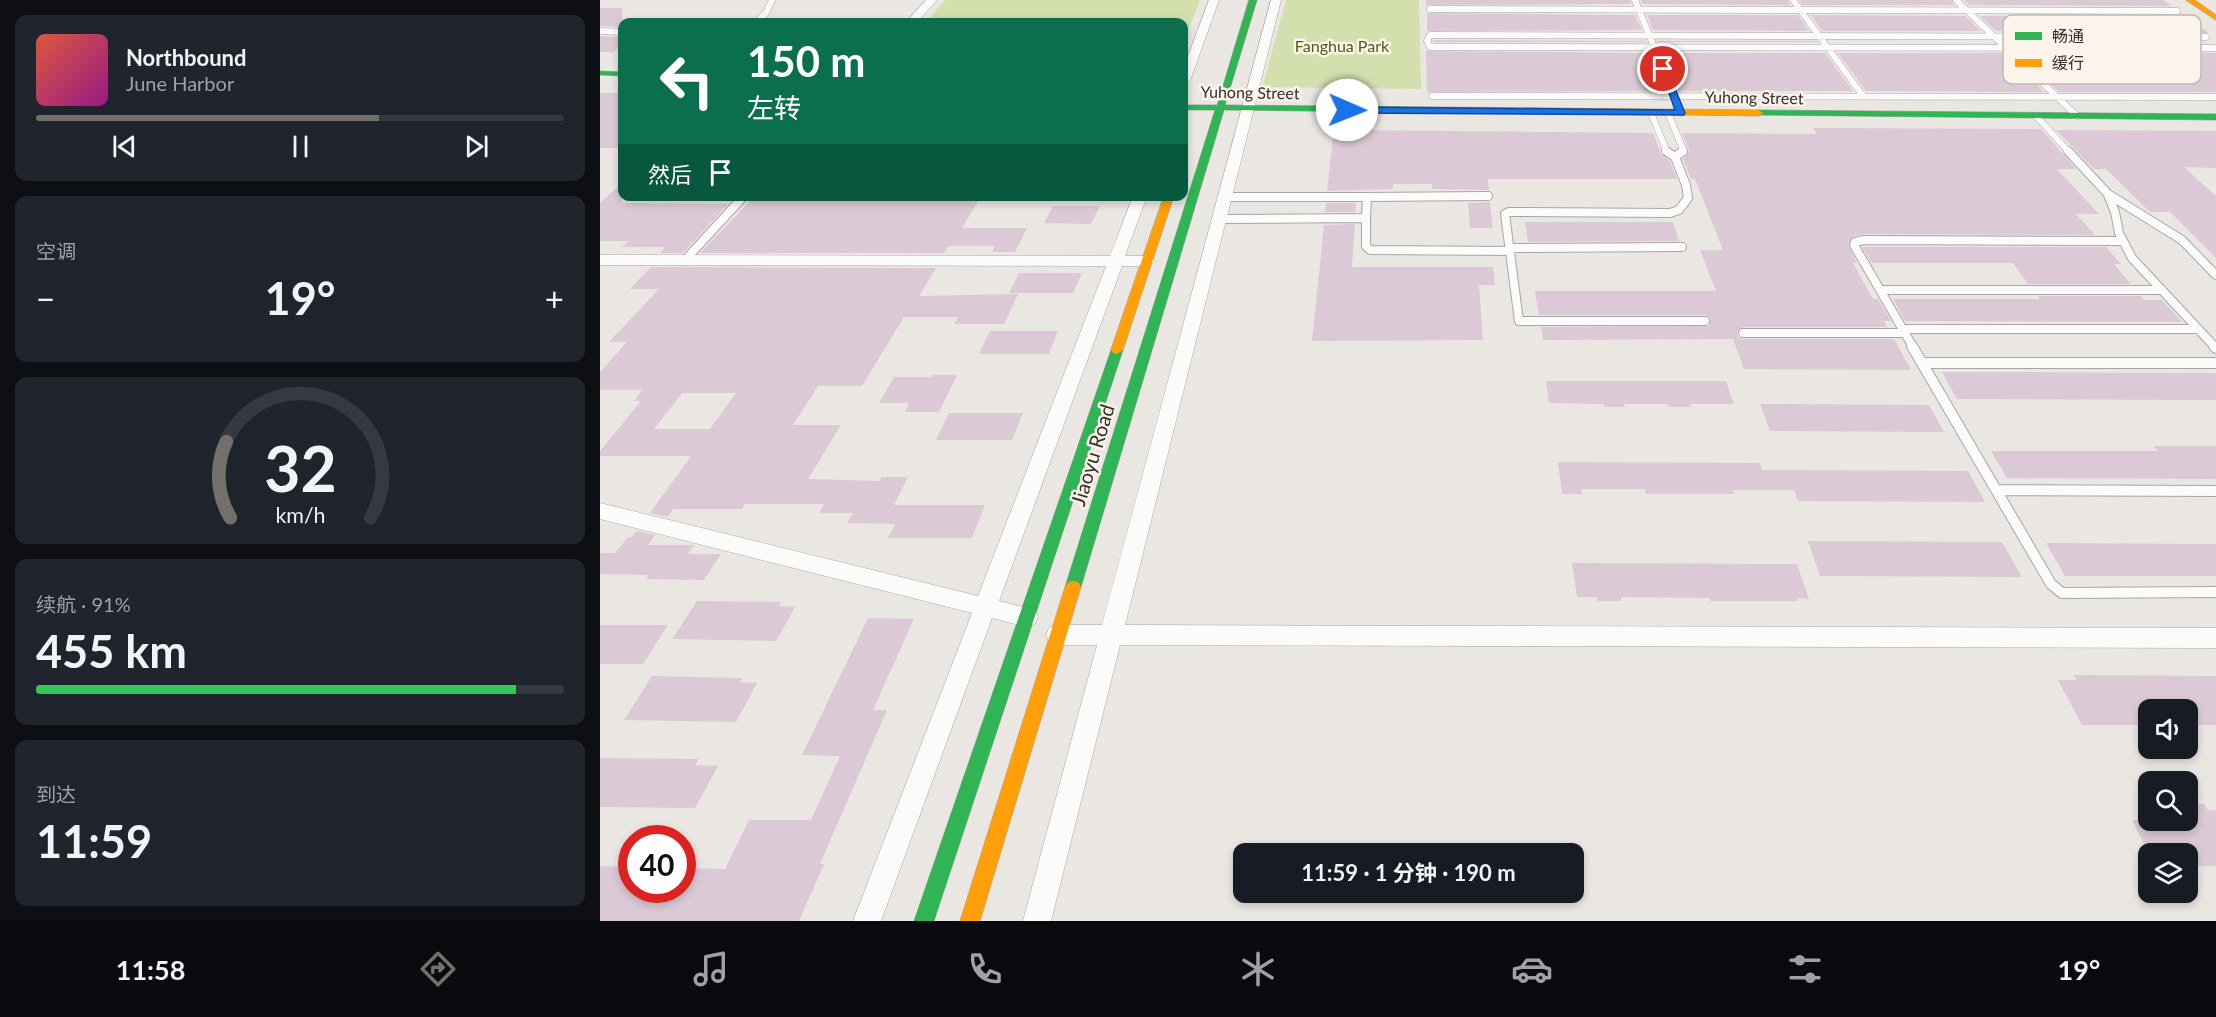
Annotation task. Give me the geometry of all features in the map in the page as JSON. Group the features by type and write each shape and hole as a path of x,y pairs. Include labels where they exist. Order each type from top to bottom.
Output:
{"main road":[{"name":"Jiaoyu Road","path":"969,921 1253,0"},
{"path":"2190,0 2216,18"},
{"path":"600,73 618,74"},
{"name":"Yuhong Street","path":"1188,107 2216,117"},
{"name":"Jiaoyu Road","path":"924,921 1168,201"}],"street":[{"path":"915,18 932,0"},
{"path":"1188,70 1214,0"},
{"path":"1037,921 1276,0"},
{"path":"867,921 1138,201"},
{"path":"600,260 1148,261"},
{"path":"600,511 1027,617"},
{"path":"1057,635 2216,638"}],"lane":[{"path":"760,18 766,13 772,0"},
{"path":"1635,0 1674,96 1674,113 1683,152 1675,157"},
{"path":"1793,0 1863,96"},
{"path":"1956,0 2003,45"},
{"path":"1430,9 2177,10"},
{"path":"602,31 618,32"},
{"path":"2003,36 1430,35 1427,41 1430,47 2003,48"},
{"path":"2201,37 2206,37"},
{"path":"2043,84 2077,116"},
{"path":"1432,96 2216,97"},
{"path":"1651,113 1667,152 1675,157 1688,192 1685,204 1679,210 1670,213 1509,212 1505,214 1519,321 1705,321"},
{"path":"2036,116 2108,194 2182,240 2216,275"},
{"path":"2108,194 2123,241 2132,258 2216,348"},
{"path":"1225,198 1488,196"},
{"path":"1367,197 1366,246 1370,250 1682,247"},
{"path":"685,260 739,201"},
{"path":"1219,219 1366,219"},
{"path":"2123,241 1855,242 1854,245 2051,584 2062,593 2216,592"},
{"path":"1880,290 2162,290"},
{"path":"1743,333 2198,329"},
{"path":"1923,363 2216,363"},
{"path":"1997,490 2216,491"}],"green space":[{"path":"945,0 1200,0 1188,32 1188,18 929,18"},
{"name":"Fanghua Park","path":"1286,0 1419,0 1421,89 1266,87 1263,85"}],"building":[{"path":"1426,0 1630,0 1631,4 1426,5"},
{"path":"1641,0 1788,0 1790,5 1642,4"},
{"path":"1799,0 1951,0 1954,5 1803,5"},
{"path":"1964,0 2163,0 2171,6 1969,5"},
{"path":"600,8 622,8 622,18 618,18 618,27 600,26"},
{"path":"1427,13 1635,15 1642,30 1427,31"},
{"path":"1647,15 1798,15 1809,31 1653,30"},
{"path":"1811,15 1965,16 1981,31 1822,31"},
{"path":"1980,16 2003,16 2003,31 1996,31"},
{"path":"2201,27 2209,33 2201,33"},
{"path":"600,36 618,37 618,48 613,52 600,52"},
{"path":"1433,40 1646,41 1646,42 1433,42"},
{"path":"1817,41 1817,42 1658,42"},
{"path":"1426,51 1651,53 1666,91 1427,92"},
{"path":"1662,53 1825,53 1853,91 1678,91"},
{"path":"1838,53 2003,53 2003,84 2036,84 2044,92 1866,91"},
{"path":"2201,53 2216,53 2216,92 2059,92 2051,84 2201,84"},
{"path":"600,93 618,93 618,148 600,148"},
{"path":"1813,128 2041,129 2076,169 2057,169 2099,214 2076,214 2095,235 1864,234 1854,236 1848,245 1857,263 1853,263 1873,299 1878,299 1891,321 1884,321 1887,327 1743,327 1737,332 1738,337 1743,339 1894,339 1911,370 1744,369 1733,339 1543,340 1541,327 1709,326 1711,318 1705,315 1539,315 1535,291 1716,291 1700,250 1723,250 1695,179 1691,179 1683,159 1689,151 1682,133 1817,134"},
{"path":"1349,130 1653,133 1661,154 1670,161 1677,179 1488,179 1489,190 1432,189 1432,184 1393,184 1393,189 1327,191 1333,137"},
{"path":"2056,130 2216,131 2216,168 2184,167 2216,196 2216,258 2170,212 2150,212 2106,169 2094,169"},
{"path":"618,187 618,201 622,203 728,204 683,253 660,253 665,247 622,247 628,241 600,241 600,203"},
{"path":"750,201 978,201 962,228 1027,228 1015,252 992,252 995,246 949,246 944,253 700,253"},
{"path":"1490,202 1493,228 1470,228 1468,203"},
{"path":"1326,203 1356,203 1355,212 1325,212"},
{"path":"1053,206 1100,206 1091,224 1044,223"},
{"path":"1525,222 1673,222 1679,241 1528,242"},
{"path":"1355,224 1352,267 1493,267 1495,285 1479,285 1483,340 1312,341 1324,225"},
{"path":"1862,247 2106,247 2121,264 2114,264 2131,284 2028,284 2013,263 1872,263"},
{"path":"651,267 936,268 919,296 1018,294 1004,324 954,324 958,317 904,317 862,386 818,386 793,425 841,425 808,479 880,481 881,477 908,477 894,505 985,505 972,538 888,538 895,524 847,523 853,513 819,513 824,504 745,504 742,509 673,509 668,517 650,513 691,456 600,456 600,451 641,401 634,401 642,390 600,390 600,372 627,342 609,342 659,289 630,289","holes":["682,393 736,393 710,429 654,429"]},
{"path":"1019,273 1082,273 1073,293 1009,293"},
{"path":"2038,296 2141,296 2144,300 2162,300 2182,322 1905,321 1893,299 2040,299"},
{"path":"990,331 1058,331 1049,354 979,354"},
{"path":"1942,372 2216,373 2216,400 1957,399"},
{"path":"933,375 957,375 939,412 905,412 909,403 879,403 894,377 932,377"},
{"path":"1546,381 1726,381 1734,404 1690,404 1691,407 1669,407 1668,404 1624,404 1625,407 1605,407 1604,404 1549,403"},
{"path":"1760,404 1929,405 1944,432 1770,431"},
{"path":"949,413 1023,413 1012,440 936,440"},
{"path":"2154,446 2216,446 2216,479 2007,478 1991,451 2158,451"},
{"path":"1558,462 1760,463 1762,470 1968,471 1985,502 1798,501 1794,490 1733,490 1735,494 1646,494 1645,489 1581,489 1582,494 1562,494"},
{"path":"637,531 655,535 648,545 694,545 688,554 721,554 704,580 646,579 649,575 600,574 600,553 615,553 628,537 632,537"},
{"path":"1808,541 2002,542 2022,577 1820,576"},
{"path":"2046,543 2216,544 2216,576 2065,576"},
{"path":"1572,563 1797,564 1809,599 1710,601 1709,598 1621,597 1621,601 1597,601 1597,597 1577,597"},
{"path":"697,601 782,602 779,606 795,607 776,641 672,639"},
{"path":"868,618 914,619 873,710 887,710 820,864 824,864 799,921 600,921 600,866 618,867 618,903 696,903 696,868 725,869 749,820 811,820 840,756 802,755"},
{"path":"600,625 668,625 643,664 600,664"},
{"path":"2074,675 2216,676 2216,725 2198,725 2198,699 2138,699 2138,725 2082,725 2058,680 2076,680"},
{"path":"652,676 743,678 740,682 757,683 736,722 624,720"},
{"path":"600,758 699,759 695,765 718,766 695,808 600,807"},
{"path":"2198,804 2204,804 2208,810 2216,810 2216,866 2198,866 2198,843 2144,843 2132,820 2138,820 2138,831 2198,831"}],"traffic: fast":[{"path":"1073,587 1253,0"},
{"path":"600,73 618,74"},
{"path":"1188,107 1552,111"},
{"path":"1759,113 2216,117"},
{"path":"924,921 1117,350"}],"traffic: slow":[{"path":"2190,0 2216,18"},
{"path":"1552,111 1759,113"},
{"path":"1117,350 1167,201"},
{"path":"970,921 1073,587"}],"route":[{"path":"1347,110 1681,113 1663,69"}]}
